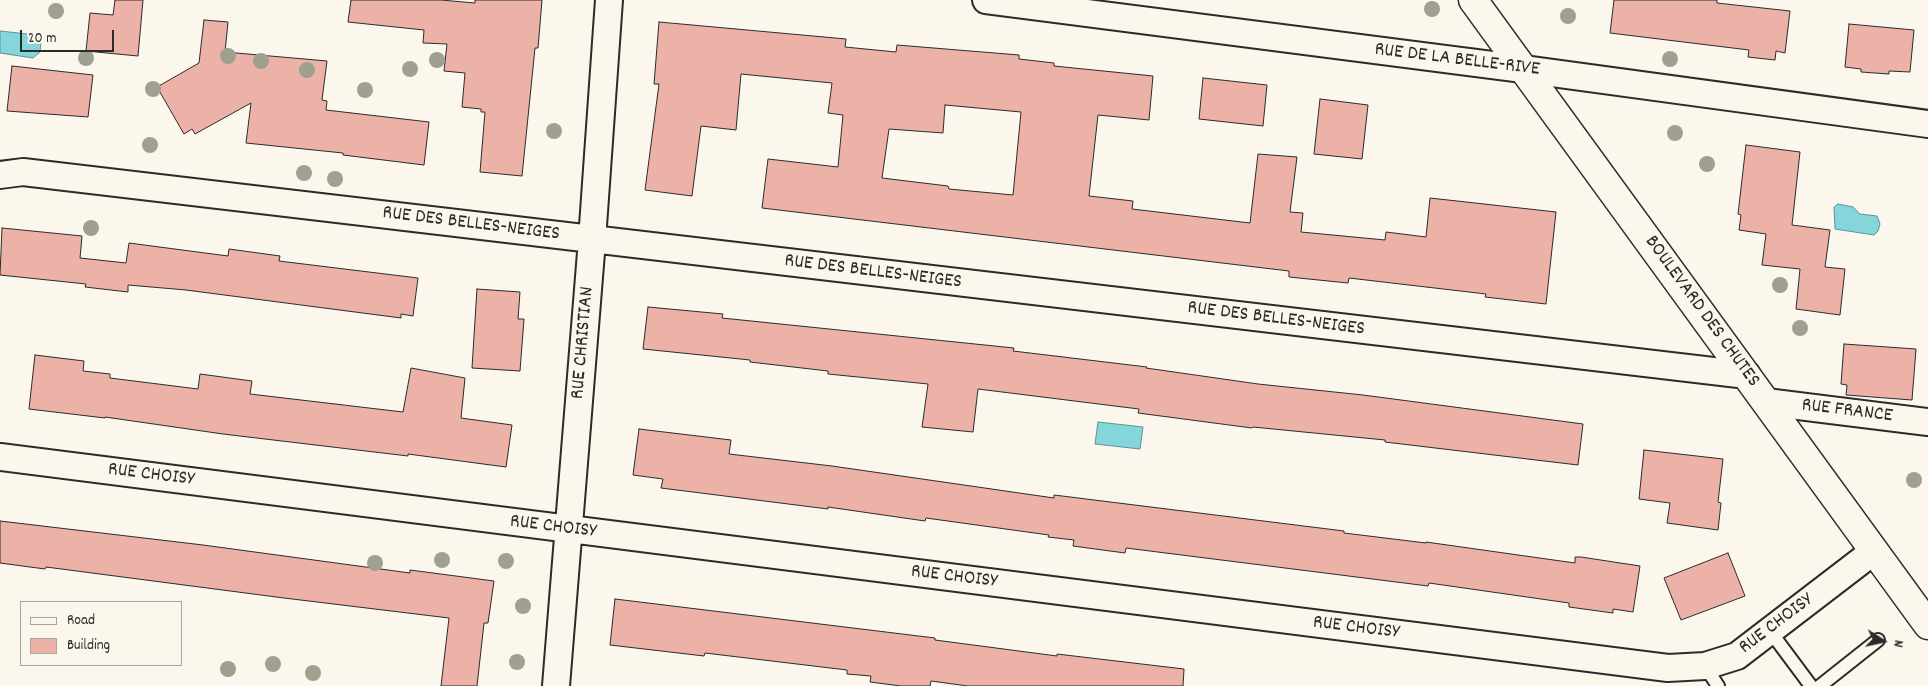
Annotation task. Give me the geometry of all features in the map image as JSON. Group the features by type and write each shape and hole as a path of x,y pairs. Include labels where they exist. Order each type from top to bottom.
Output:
{"street":[{"name":"RUE CHRISTIAN","path":"556,686 592,240 609,0"},
{"name":"RUE DE LA BELLE-RIVE","path":"986,0 1523,69 1928,124"},
{"name":"BOULEVARD DES CHUTES","path":"1473,0 1928,625"},
{"name":"RUE DES BELLES-NEIGES","path":"0,175 23,172 1747,375"},
{"name":"RUE FRANCE","path":"1766,402 1928,422"},
{"name":"RUE CHOISY","path":"0,457 1668,668 1712,676 1874,551"}],"lane":[{"path":"1770,631 1811,686"},
{"path":"1820,686 1878,640"}],"water":[{"path":"0,31 37,35 41,41 40,52 33,58 0,53"},
{"path":"1838,204 1853,207 1860,214 1877,216 1880,224 1878,231 1874,235 1835,229 1834,207"},
{"path":"1098,422 1143,427 1140,449 1095,444"}],"building":[{"path":"115,0 143,0 138,56 86,51 90,13 113,15"},
{"path":"351,0 441,0 475,3 475,0 542,0 538,48 535,48 522,176 480,172 485,112 481,112 481,109 462,107 465,73 444,71 447,44 423,43 424,30 348,22"},
{"path":"1614,0 1717,0 1717,3 1790,11 1785,53 1776,51 1775,60 1748,57 1749,50 1610,33"},
{"path":"204,20 228,22 225,52 327,61 322,100 327,101 326,110 429,122 424,165 343,155 343,153 246,143 251,103 195,134 192,129 184,134 157,87 199,63"},
{"path":"659,22 846,39 845,47 896,52 897,45 1019,55 1019,59 1054,63 1054,66 1153,76 1149,120 1098,115 1089,196 1133,201 1132,209 1250,223 1258,154 1297,157 1290,212 1303,213 1301,232 1385,240 1386,232 1426,237 1430,198 1556,212 1546,304 1485,297 1486,294 1349,278 1348,283 1289,277 1289,271 762,208 768,159 838,167 843,115 828,113 832,83 741,74 736,130 701,126 692,196 645,190 659,84 654,84","holes":["945,105 1021,112 1013,195 949,189 948,186 882,178 889,129 943,133"]},
{"path":"1849,24 1914,30 1910,72 1889,71 1889,74 1861,72 1861,69 1845,67"},
{"path":"12,66 93,75 88,117 7,111"},
{"path":"1203,78 1267,85 1263,126 1199,119"},
{"path":"1320,99 1368,105 1362,159 1314,154"},
{"path":"1746,145 1800,152 1792,225 1830,230 1825,267 1845,269 1840,315 1796,309 1800,269 1762,265 1766,234 1739,230 1741,215 1738,214"},
{"path":"2,228 82,236 80,258 126,263 129,243 228,256 229,249 280,256 279,261 418,278 413,316 401,314 401,318 186,290 128,285 128,292 85,287 86,284 0,275"},
{"path":"477,289 520,292 518,319 524,319 520,371 472,368"},
{"path":"648,307 723,314 722,318 1014,348 1013,351 1147,367 1258,384 1363,395 1583,424 1578,465 1385,442 1385,440 1252,428 1138,413 1139,409 978,389 973,432 922,427 928,384 828,374 828,371 750,362 750,360 643,349"},
{"path":"1844,344 1916,349 1912,400 1846,395 1847,385 1841,384"},
{"path":"35,355 84,361 83,371 110,374 110,378 198,389 200,374 252,381 250,394 403,412 411,368 465,378 461,418 512,425 506,467 29,409"},
{"path":"639,429 731,440 729,454 832,466 1054,498 1054,495 1344,531 1344,533 1426,542 1575,563 1575,557 1581,557 1640,566 1633,612 1613,609 1613,613 1569,607 1569,603 1429,583 1428,586 1126,548 1125,553 1073,546 1074,540 1048,537 1049,535 926,518 925,521 828,507 828,509 661,488 663,479 633,475"},
{"path":"1644,450 1723,459 1718,502 1721,503 1718,530 1667,523 1670,503 1639,499"},
{"path":"0,521 203,545 410,573 410,570 494,581 488,623 484,623 477,686 441,686 449,618 46,567 45,569 0,563"},
{"path":"1728,553 1745,596 1681,620 1664,578"},
{"path":"615,599 935,638 935,640 1057,656 1057,654 1184,669 1183,686 968,686 931,681 930,686 901,686 870,682 871,676 847,674 847,670 705,653 704,656 610,645"}]}
